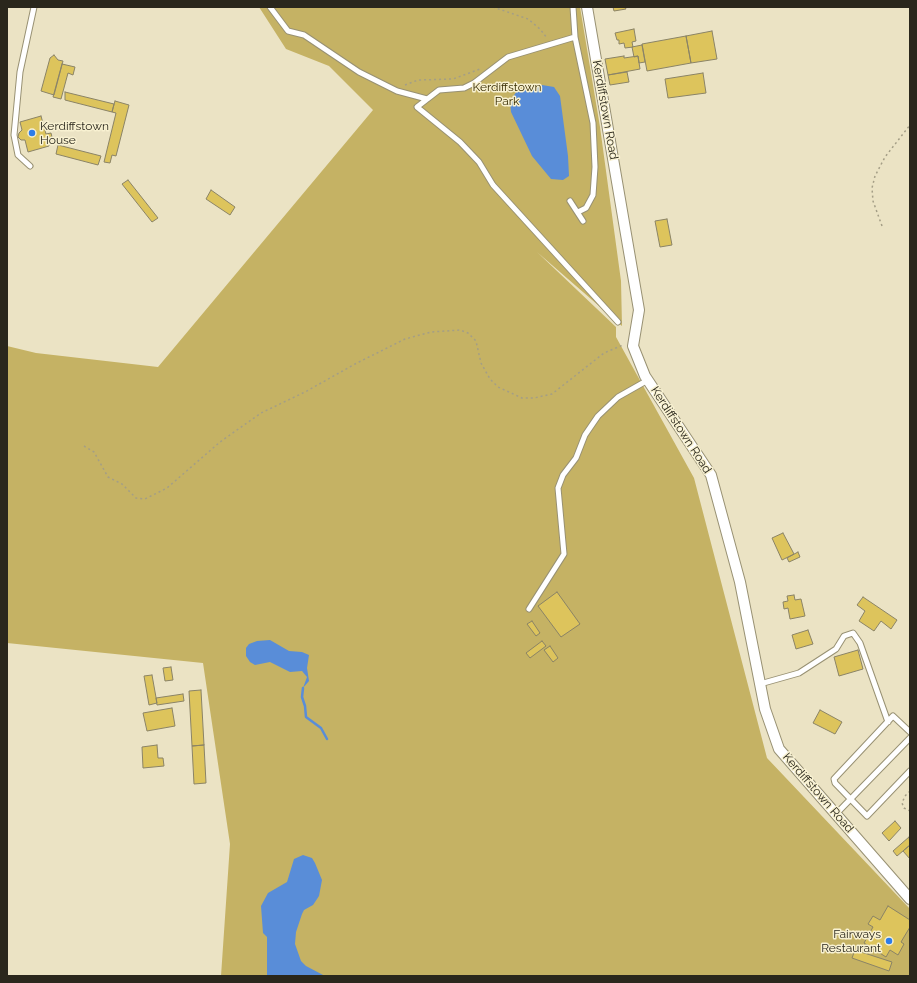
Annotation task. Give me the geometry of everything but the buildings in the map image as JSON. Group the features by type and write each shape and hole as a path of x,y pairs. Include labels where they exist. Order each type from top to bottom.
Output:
{"street":[{"name":"Kerdiffstown Road","path":"587,7 639,310 633,346 648,380 711,475 740,582 765,709 779,749 910,898"}],"lane":[{"path":"30,166 18,155 14,135 20,72 34,7"},
{"path":"270,7 288,31 304,35 359,72 397,91 427,99"},
{"path":"573,7 575,37 593,123 595,167 593,195 586,208 578,212"},
{"path":"575,37 508,57 474,83 464,88 439,90 417,107 460,142 479,162 493,185 618,322"},
{"path":"570,201 583,221"},
{"path":"529,609 564,554 558,488 563,475 576,458 585,435 598,416 618,398 648,380"},
{"path":"760,684 799,673 836,649 844,636 853,633 860,643 888,722"},
{"path":"910,732 893,716 834,779 835,783 850,801 867,816 910,771"},
{"path":"836,814 910,738"}],"path":[{"path":"493,7 528,19 540,29 551,43"},
{"path":"397,91 418,80 453,79 483,67"},
{"path":"882,226 873,201 872,188 875,176 885,157 910,125"},
{"path":"84,446 94,452 108,477 122,484 136,498 145,499 167,488 220,442 261,413 311,389 354,364 405,339 431,332 460,330 468,333 476,341 481,363 490,379 498,387 522,398 534,398 552,394 604,353 634,340"},
{"path":"910,791 905,796 902,803 904,808 910,811"}],"green space":[{"name":"Kerdiffstown Park","path":"259,7 580,7 600,127 621,281 622,326 537,252 616,327 616,337 694,478 767,758 910,909 910,976 221,976 230,844 203,663 7,643 7,346 36,353 158,367 373,110 329,66 286,49"}],"water":[{"path":"542,85 554,87 560,96 568,156 569,176 563,180 551,179 532,156 511,112 510,101 517,91"},
{"path":"270,640 289,651 302,652 309,655 307,668 309,681 303,688 307,677 302,671 290,672 270,662 255,665 250,662 246,656 246,648 249,644 257,641"},
{"path":"303,855 312,858 322,880 319,896 313,905 304,910 302,914 296,932 295,944 301,961 306,966 325,976 267,976 267,937 263,933 261,906 268,893 287,882 294,859"}],"waterway":[{"path":"303,688 302,697 306,717 321,728 327,739"}],"place":[{"name":"Kerdiffstown House","path":"32,133"},
{"name":"Fairways Restaurant","path":"889,941"}]}
